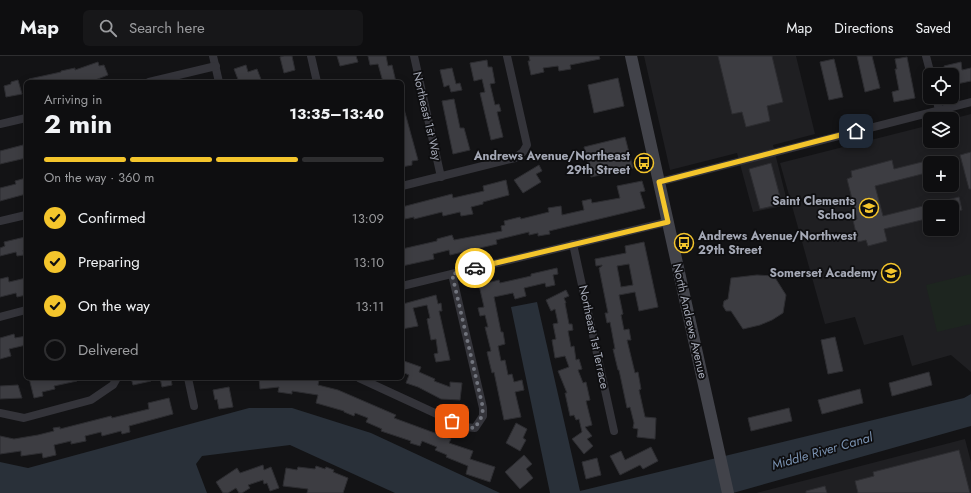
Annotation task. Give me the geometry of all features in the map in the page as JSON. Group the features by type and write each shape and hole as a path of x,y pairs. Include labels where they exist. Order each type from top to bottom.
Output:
{"main road":[{"name":"North Andrews Avenue","path":"632,56 728,493"}],"street":[{"path":"213,56 219,80"},
{"path":"311,56 317,80"},
{"name":"Northeast 1st Way","path":"414,56 441,177"},
{"path":"404,186 515,158 523,152 527,145 508,56"},
{"path":"926,56 929,68"},
{"path":"158,80 216,66"},
{"path":"659,182 971,102"},
{"path":"938,104 939,110"},
{"path":"0,124 24,118"},
{"path":"0,221 24,215"},
{"path":"404,286 668,222"},
{"name":"Northeast 1st Terrace","path":"573,244 614,431"},
{"path":"363,380 465,427 475,428 482,416 483,408 452,274"},
{"path":"0,317 24,311"},
{"path":"0,413 24,418 91,400 113,385 116,380"},
{"path":"188,380 194,406"}],"shaded area":[{"path":"644,56 796,56 815,134 773,145 788,205 753,212 737,153 670,170"},
{"name":"Somerset Academy","path":"971,114 971,372 951,355 912,366 903,335 864,345 855,317 825,324 780,163 923,127 923,148 959,148 959,117"},
{"path":"971,274 971,324 937,332 926,285"},
{"path":"965,439 971,462 971,493 756,493"}],"water":[{"name":"Middle River Canal","path":"537,302 580,491 964,398 971,394 971,426 733,493 550,493 511,307"},
{"path":"249,408 292,408 371,433 500,493 395,493 290,445 202,456 196,464 207,493 0,493 0,462 28,468"}],"building":[{"path":"292,56 295,70 284,73 280,57"},
{"path":"337,56 356,56 358,62 340,66"},
{"path":"368,56 386,56 388,66 392,65 396,80 382,80 378,64 370,65"},
{"path":"529,56 599,56 600,59 570,65 571,69 559,71 558,66 543,68 544,72 531,75 528,61 530,61"},
{"path":"718,56 772,56 783,102 767,106 770,121 746,127 742,112 732,114"},
{"path":"857,56 872,56 880,88 865,92"},
{"path":"907,57 915,98 894,102 892,92 899,90 895,69 897,69 895,59"},
{"path":"834,59 843,97 829,100 820,62"},
{"path":"487,60 488,67 492,67 495,83 490,84 495,105 499,104 501,111 497,112 503,137 491,140 480,93 485,92 482,79 474,81 470,63"},
{"path":"98,62 99,66 104,65 108,75 95,80 29,80 75,68 75,70"},
{"path":"961,62 962,70 971,68 971,81 959,84 959,68 944,68 944,66"},
{"path":"246,65 248,72 257,69 261,80 238,80 234,69"},
{"path":"452,68 456,84 460,83 462,90 451,92 449,85 444,87 440,70"},
{"path":"618,78 624,106 594,113 588,85"},
{"path":"18,80 22,94 6,97 4,86"},
{"path":"454,99 460,128 464,128 470,150 453,154 442,101"},
{"path":"404,109 418,160 412,161 412,165 404,167"},
{"path":"625,137 633,168 591,177 584,147"},
{"path":"23,145 24,158 0,164 0,151"},
{"path":"971,152 971,189 969,189 960,155"},
{"path":"892,160 894,169 923,162 923,174 875,186 883,216 923,206 923,220 884,229 887,241 868,246 866,240 858,242 853,220 857,219 847,179 852,177 851,171"},
{"path":"771,163 782,204 760,209 749,169"},
{"path":"539,165 542,171 536,174 541,182 523,193 514,180"},
{"path":"24,179 24,195 0,201 0,188 16,184 15,181"},
{"path":"506,180 509,195 471,207 473,214 461,216 460,212 443,216 442,212 414,219 414,217 405,219 404,206 452,194 453,198 484,191 483,186"},
{"path":"642,181 645,191 640,192 645,208 549,231 550,234 538,236 538,233 529,235 529,232 496,240 497,244 450,255 449,250 433,254 434,259 404,266 404,249 437,241 437,239 452,235 454,240 502,231 501,226 505,225 504,221 520,217 521,219 549,212 548,208 561,206 562,215 584,210 582,201 591,199 592,203 620,198 617,186"},
{"path":"959,197 962,210 959,211 959,200 947,200"},
{"path":"24,237 24,255 17,256 16,252 0,256 0,248 5,246 4,242"},
{"path":"644,242 658,307 639,311 635,292 619,295 623,314 621,315 624,330 629,329 631,340 627,340 635,373 638,372 641,389 639,390 645,417 656,418 655,439 637,437 638,429 633,428 634,423 630,407 627,408 613,349 615,349 610,322 607,323 605,313 608,313 599,268 602,265 596,266 595,259 626,253 625,246","holes":["629,264 633,285 621,287 617,266"]},
{"path":"557,268 558,274 553,275 555,285 546,287 545,283 524,288 526,296 515,299 513,293 494,297 505,344 498,346 501,361 505,360 508,375 512,374 514,382 522,380 524,390 515,392 521,417 504,420 494,372 492,373 487,352 491,351 485,327 488,327 485,315 480,316 478,308 484,307 479,285 499,280 500,283"},
{"path":"757,275 774,276 786,295 783,313 760,325 743,329 731,311 726,311 723,306 724,301 728,299 731,278"},
{"path":"8,277 9,282 24,278 24,295 17,297 16,293 0,297 0,279"},
{"path":"566,290 569,296 564,298 569,324 572,324 573,330 568,331 571,347 574,346 576,360 579,359 582,369 578,370 583,383 586,382 590,400 586,401 592,425 585,427 592,436 587,439 593,446 584,454 572,439 582,432 579,419 576,420 574,415 570,416 565,393 567,393 558,371 569,367 565,356 555,358 552,340 556,339 553,324 558,323 555,309 551,311 546,300"},
{"path":"436,295 438,304 441,303 442,311 439,311 450,360 436,362 434,354 438,353 436,339 431,340 427,319 430,318 427,305 413,308 418,326 404,329 404,304"},
{"path":"14,334 15,338 24,336 24,345 9,349 11,356 0,359 0,338"},
{"path":"835,337 843,371 828,374 821,340"},
{"path":"404,361 421,367 419,372 435,379 434,381 450,387 450,382 462,383 460,400 441,399 418,387 406,383 409,375 404,373"},
{"path":"929,372 932,385 892,396 889,383"},
{"path":"30,380 77,380 54,386 55,389 42,392 43,396 34,398"},
{"path":"132,380 151,380 151,381 133,385"},
{"path":"160,380 171,380 172,385 162,387"},
{"path":"259,380 319,380 318,385 338,390 396,415 394,418 451,439 449,443 473,451 470,459 495,467 490,482 466,474 468,466 446,457 447,455 435,450 437,447 422,441 420,446 410,443 411,441 381,431 382,429 366,422 368,418 355,413 354,416 344,411 316,403 318,395 292,391 292,394 278,392 279,387 260,389"},
{"path":"18,385 22,398 0,399 0,386"},
{"path":"229,387 233,407 219,409 213,390"},
{"path":"860,389 863,403 822,414 818,400"},
{"path":"169,398 173,414 129,426 130,432 122,434 121,431 102,436 101,432 85,436 86,441 71,444 71,441 54,445 56,455 43,458 42,453 21,456 21,451 0,454 0,436 14,439 38,435 54,431 53,428 60,427 60,429 111,416 112,418 149,409 148,403"},
{"path":"789,408 792,421 751,431 748,418"},
{"path":"516,423 527,429 523,438 526,440 520,451 506,443"},
{"path":"651,447 658,461 643,469 640,465 620,475 610,456 621,451 625,460"},
{"path":"959,450 970,493 858,493 855,481 874,476 873,472"},
{"path":"524,455 532,464 526,469 533,478 520,489 505,472"},
{"path":"597,458 601,475 586,479 582,462"},
{"path":"263,465 264,470 271,467 279,488 270,491 267,483 264,484 263,480 248,485 250,488 242,493 239,493 236,488 228,493 223,493 216,482 237,468 240,473"},
{"path":"316,466 334,470 333,472 348,478 343,493 307,493 308,489 283,486 286,468 297,470 298,467 315,469"},
{"path":"825,486 827,493 806,493 806,491"}],"way so far":[{"path":"452,421 465,427 475,428 482,416 483,408 452,274 475,268"}],"place":[{"name":"Andrews Avenue/Northeast 29th Street","path":"644,163"},
{"name":"Saint Clements School","path":"869,208"},
{"name":"Andrews Avenue/Northwest 29th Street","path":"684,243"},
{"name":"Somerset Academy","path":"891,273"}],"route":[{"path":"475,268 668,222 659,182 856,131"}]}
